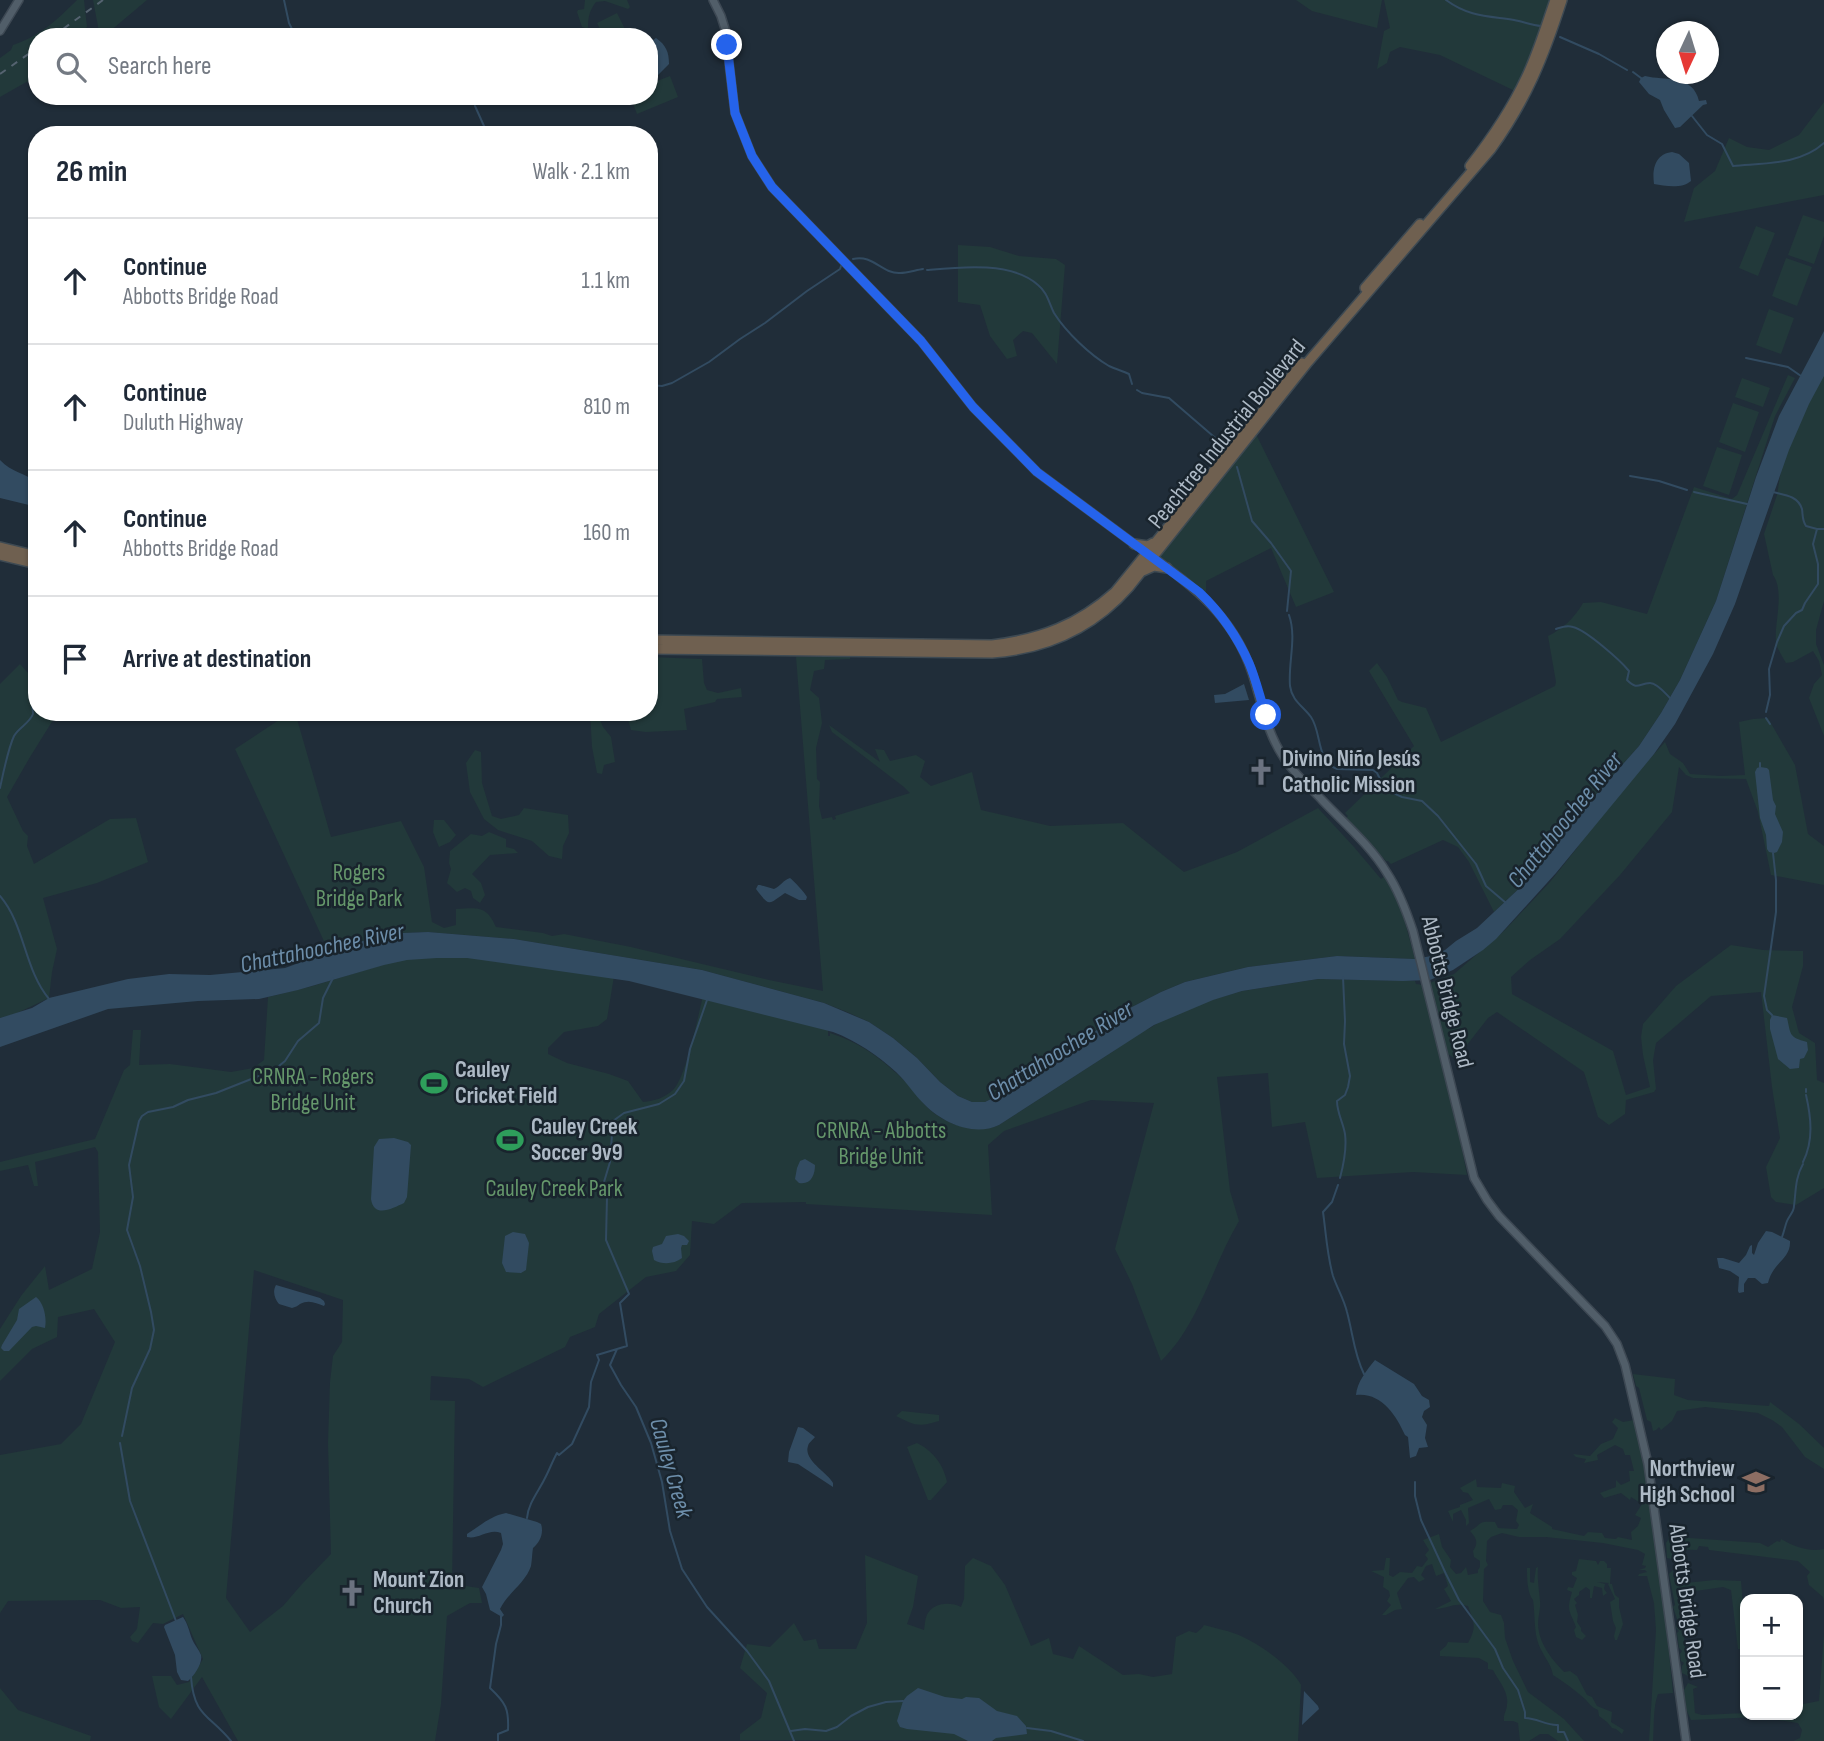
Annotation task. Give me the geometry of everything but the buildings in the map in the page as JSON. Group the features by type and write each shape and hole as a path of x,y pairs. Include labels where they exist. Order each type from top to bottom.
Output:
{"highway":[{"name":"Peachtree Industrial Boulevard","path":"1163,539 1256,417 1490,140 1527,77 1555,0"},
{"name":"Peachtree Industrial Boulevard","path":"658,640 986,653 1040,645 1099,616 1121,597 1137,571 1308,362 1491,149 1510,122 1531,83 1562,0"},
{"path":"1163,539 1162,555 1167,568 1154,566 1137,571 1139,551 1134,544 1148,546 1163,539"},
{"path":"0,547 28,553"},
{"path":"0,555 28,562"},
{"name":"Peachtree Industrial Boulevard","path":"658,649 863,647"}],"main road":[{"path":"0,31 19,0"},
{"name":"Abbotts Bridge Road","path":"713,0 724,29 735,113 752,156 772,187 905,324 978,412 1037,472 1213,605 1249,663 1270,730 1282,755 1299,777 1372,852 1387,872 1406,910 1474,1178 1499,1216 1605,1326 1626,1365 1653,1494 1686,1741"},
{"path":"1580,1299 1599,1327"}],"green space":[{"path":"77,0 84,0 87,27 46,28"},
{"path":"93,0 147,0 114,28 98,28"},
{"path":"585,0 627,0 630,7 628,9 605,1 596,2 589,15 588,28 582,27 577,12 584,9"},
{"path":"1296,0 1382,0 1377,28 1312,11"},
{"path":"1384,0 1552,0 1536,47 1515,91 1440,55 1400,47 1390,52 1387,63 1377,69 1384,31 1390,28"},
{"path":"617,13 624,28 600,28 597,23"},
{"path":"28,39 28,81 0,97 0,58 11,50 13,45"},
{"path":"670,76 678,97 637,114 634,105 658,105 658,81"},
{"path":"1824,102 1824,195 1684,222 1694,188 1715,171 1729,138 1747,147 1769,150 1799,135"},
{"path":"1803,215 1824,222 1824,236 1814,264 1788,255"},
{"path":"1756,226 1775,233 1758,276 1739,268"},
{"path":"958,245 990,247 1019,256 1056,259 1065,265 1057,364 1032,333 1023,331 1013,340 1017,356 1007,359 990,336 980,305 958,302"},
{"path":"1786,258 1812,267 1797,306 1772,296"},
{"path":"1769,309 1794,318 1781,354 1756,345"},
{"path":"1824,374 1824,601 1816,630 1816,644 1824,665 1824,736 1809,698 1814,684 1822,675 1819,661 1813,651 1786,663 1777,645 1778,590 1764,534 1777,495 1784,452"},
{"path":"1788,375 1795,378 1775,416 1716,601 1680,680 1639,746 1561,834 1526,882 1494,912 1469,862 1458,847 1443,840 1391,864 1386,861 1346,818 1348,816 1345,813 1414,746 1369,671 1377,663 1398,700 1426,708 1441,742 1555,686 1548,636 1568,622 1583,603 1601,602 1647,614 1694,487 1732,499 1737,495"},
{"path":"1742,378 1770,388 1763,407 1735,397"},
{"path":"1733,403 1759,412 1745,452 1719,442"},
{"path":"1254,430 1334,592 1296,607 1271,548 1206,581 1206,600 1152,556"},
{"path":"1717,447 1742,455 1729,495 1703,486"},
{"path":"658,657 702,659 707,690 718,693 741,688 742,697 717,699 715,702 684,709 687,730 631,730 628,721 658,721"},
{"name":"Rogers Bridge Park","path":"796,657 850,657 825,660 824,669 814,671 810,690 819,698 822,723 816,748 822,819 832,817 833,820 836,819 835,816 910,793 832,732 829,725 880,762 875,749 884,750 890,761 916,755 925,761 920,777 931,786 972,772 981,810 1050,826 1123,823 1184,872 1237,852 1318,808 1381,879 1385,876 1400,904 1415,959 1337,956 1248,967 1185,982 1130,1008 999,1095 985,1102 972,1102 958,1096 893,1038 869,1022 824,1003 702,970 514,939 428,932 378,936 329,952 235,749 277,721 298,721 331,837 401,821 424,867 432,922 444,928 456,925 456,909 476,908 485,911 496,927 552,936 564,934 631,947 823,991"},
{"path":"20,664 28,673 28,721 52,721 7,797 28,836 27,846 34,864 110,819 136,818 148,862 97,883 43,898 57,949 49,998 0,1018 0,684"},
{"path":"1768,718 1795,765 1808,834 1824,846 1824,885 1771,875 1758,812 1746,779 1693,778 1679,767 1672,812 1620,875 1560,939 1511,977 1512,994 1613,1051 1626,1095 1650,1087 1641,1037 1643,1024 1676,986 1731,945 1763,950 1803,951 1803,966 1792,1007 1799,1033 1815,1043 1817,1080 1824,1083 1824,1188 1796,1205 1776,1202 1771,1197 1766,1167 1780,1138 1761,992 1711,996 1656,1043 1653,1060 1656,1089 1654,1092 1626,1100 1625,1114 1609,1125 1598,1117 1584,1072 1497,1012 1488,1018 1456,1059 1443,1051 1467,1175 1413,1172 1317,1178 1305,1122 1272,1127 1268,1073 1217,1077 1230,1191 1239,1221 1195,1313 1161,1361 1132,1284 1115,1249 1154,1103 1091,1100 1004,1131 988,1145 992,1215 806,1202 742,1203 714,1224 692,1221 690,1255 676,1271 646,1277 599,1314 595,1327 570,1337 565,1347 483,1387 469,1379 431,1376 430,1400 455,1401 452,1584 479,1588 482,1603 470,1603 447,1616 441,1704 435,1741 238,1741 202,1677 171,1719 159,1707 152,1676 171,1676 177,1685 189,1682 203,1659 183,1614 163,1624 153,1623 138,1643 130,1637 137,1629 140,1607 121,1608 100,1600 8,1601 0,1613 0,1455 61,1444 81,1424 115,1342 94,1309 58,1317 57,1337 32,1349 0,1381 0,1329 21,1296 45,1266 49,1290 92,1269 100,1232 98,1152 95,1147 35,1162 38,1186 34,1186 28,1165 0,1171 0,1162 95,1139 124,1070 130,1065 133,1030 141,1030 139,1065 170,1064 231,1072 253,1068 264,1060 268,997 425,952 614,976 607,1019 598,1026 564,1032 548,1048 548,1054 567,1063 628,1081 643,1102 663,1097 678,1083 691,1046 703,996 828,1028 828,1036 830,1033 849,1040 880,1059 940,1117 959,1126 990,1128 999,1125 1115,1050 1124,1039 1150,1028 1178,1010 1242,991 1318,979 1415,981 1416,984 1424,985 1454,974 1505,930 1550,882 1604,809 1665,742 1670,754 1683,763 1690,774 1745,775 1739,722","holes":["254,1270 343,1300 342,1342 333,1356 330,1382 328,1443 331,1554 283,1606 250,1632 226,1598"]},
{"path":"591,721 601,721 611,737 615,762 604,765 602,774 597,773"},
{"path":"475,750 481,752 482,783 492,816 501,819 519,815 524,808 568,815 569,833 563,846 562,859 549,856 532,841 498,830 484,819 470,792 466,763"},
{"path":"434,820 444,820 456,835 450,842 439,847 433,832"},
{"path":"489,832 506,839 506,847 518,853 490,855 472,874 481,883 485,895 480,903 473,898 471,891 465,888 457,892 447,883 451,869 450,851 471,834 482,836"},
{"path":"1633,1374 1675,1379 1674,1395 1688,1400 1769,1406 1770,1402 1824,1448 1824,1469 1805,1457 1782,1427 1758,1413 1705,1407 1677,1411 1672,1421 1661,1430 1659,1427 1653,1431"},
{"path":"902,1411 939,1415 939,1421 913,1424 896,1416"},
{"path":"1615,1418 1623,1422 1634,1420 1658,1555 1673,1693 1658,1694 1654,1710 1653,1741 1649,1741 1656,1630 1654,1603 1647,1576 1638,1576 1647,1572 1639,1570 1646,1566 1642,1565 1645,1554 1603,1543 1519,1537 1502,1533 1487,1541 1488,1565 1484,1569 1483,1601 1490,1612 1501,1615 1513,1661 1528,1692 1564,1719 1584,1741 1558,1741 1548,1734 1540,1734 1529,1741 1520,1741 1518,1723 1504,1721 1506,1695 1493,1670 1488,1669 1488,1663 1479,1658 1440,1656 1440,1651 1448,1642 1468,1643 1474,1629 1468,1606 1455,1605 1435,1609 1451,1601 1444,1589 1448,1586 1444,1573 1436,1576 1432,1564 1426,1566 1421,1575 1425,1579 1419,1582 1414,1577 1408,1578 1397,1593 1402,1609 1382,1615 1391,1605 1387,1601 1389,1591 1383,1587 1384,1577 1371,1571 1384,1570 1386,1558 1390,1558 1389,1575 1393,1577 1400,1572 1412,1573 1428,1559 1425,1555 1429,1550 1423,1540 1439,1534 1442,1547 1451,1560 1450,1567 1456,1574 1466,1567 1468,1575 1478,1573 1480,1561 1474,1557 1473,1551 1476,1540 1470,1531 1485,1522 1495,1522 1498,1528 1517,1529 1519,1525 1516,1521 1518,1510 1512,1505 1503,1505 1501,1509 1495,1510 1489,1499 1468,1508 1469,1523 1466,1526 1461,1510 1453,1514 1453,1522 1448,1511 1473,1500 1460,1488 1476,1479 1477,1487 1501,1488 1502,1483 1515,1486 1514,1492 1525,1508 1533,1504 1530,1513 1552,1529 1584,1536 1588,1532 1602,1533 1605,1538 1632,1540 1631,1532 1638,1526 1641,1518 1635,1515 1642,1504 1621,1493 1604,1498 1600,1493 1616,1487 1616,1480 1621,1485 1630,1481 1629,1471 1634,1471 1630,1455 1625,1455 1623,1449 1615,1445 1597,1455 1598,1460 1584,1463 1586,1459 1573,1454 1590,1456 1601,1444 1613,1439 1618,1428 1612,1422"},
{"path":"917,1443 936,1459 947,1482 931,1500 928,1500 907,1447"},
{"path":"1669,1535 1676,1537 1760,1543 1768,1547 1781,1539 1802,1548 1824,1549 1824,1601 1809,1585 1807,1576 1810,1572 1798,1561 1709,1550 1708,1547 1699,1546 1697,1550 1672,1549 1672,1559 1667,1558 1666,1543"},
{"path":"865,1555 918,1576 907,1624 924,1630 931,1609 948,1604 961,1607 964,1599 965,1566 973,1558 991,1566 1005,1585 1031,1646 1049,1638 1053,1654 1073,1659 1079,1646 1123,1675 1153,1677 1172,1674 1176,1637 1189,1631 1196,1633 1204,1625 1244,1637 1281,1662 1301,1685 1298,1741 740,1740 740,1734 761,1718 767,1693 740,1668 747,1644 770,1647 794,1623 804,1641 816,1639 819,1649 856,1649 867,1623"},
{"path":"1579,1559 1596,1561 1598,1565 1600,1561 1604,1561 1607,1568 1611,1568 1610,1584 1619,1598 1623,1624 1617,1640 1614,1636 1616,1628 1610,1602 1615,1599 1609,1583 1597,1582 1605,1584 1607,1593 1603,1596 1602,1588 1594,1586 1590,1598 1590,1590 1586,1587 1574,1599 1577,1603 1577,1622 1586,1636 1582,1640 1576,1637 1576,1627 1569,1607 1572,1592 1567,1590 1568,1587 1573,1588 1577,1578 1572,1572 1576,1571"},
{"path":"1538,1567 1538,1624 1543,1644 1564,1672 1570,1671 1577,1676 1587,1695 1592,1697 1597,1706 1612,1712 1611,1722 1624,1730 1622,1734 1599,1716 1598,1710 1553,1675 1537,1639 1533,1600 1528,1585 1527,1568 1530,1568 1530,1582 1534,1583"},
{"path":"1673,1570 1673,1577 1686,1583 1741,1581 1740,1649 1731,1590 1723,1587 1682,1593 1679,1596 1683,1628 1686,1630 1683,1631 1685,1646 1688,1647 1687,1663 1690,1664 1691,1675 1688,1676 1682,1673 1684,1663 1681,1661 1682,1651 1679,1648 1679,1631 1676,1628 1677,1619 1669,1574"},
{"path":"1824,1633 1824,1741 1793,1741 1800,1738 1802,1730 1798,1723 1778,1720 1803,1720 1803,1704 1819,1701"},
{"path":"1688,1683 1698,1687 1693,1689 1695,1713 1740,1713 1740,1718 1691,1720 1686,1709 1684,1690"},
{"path":"0,1688 18,1710 91,1736 90,1741 0,1741"}],"water":[{"path":"658,40 666,49 669,64 658,75"},
{"path":"1656,77 1656,84 1687,84 1696,92 1699,101 1706,100 1707,104 1680,127 1675,128 1660,100 1649,94 1639,82 1641,78"},
{"path":"1672,152 1679,154 1689,163 1691,181 1678,186 1654,184 1658,159"},
{"path":"1824,331 1824,376 1789,450 1735,604 1713,654 1675,724 1654,754 1556,873 1496,939 1453,970 1430,980 1318,979 1242,991 1213,1000 1154,1025 999,1125 979,1129 959,1126 932,1112 882,1060 833,1032 629,981 467,958 407,960 259,999 108,1009 0,1047 0,1018 32,1008 49,998 128,979 169,974 210,975 285,968 378,936 428,932 514,939 702,970 824,1003 869,1022 893,1038 958,1096 972,1102 985,1102 1130,1008 1185,982 1248,967 1337,956 1415,959 1431,956 1445,950 1477,928 1526,882 1561,834 1639,746 1661,713 1680,680 1716,601 1756,477 1779,416"},
{"path":"0,460 28,478 28,505 0,498"},
{"path":"1244,684 1249,700 1215,703 1214,695 1225,694"},
{"path":"1760,767 1769,770 1775,814 1783,832 1782,842 1774,853 1767,849 1766,835 1760,818 1755,772"},
{"path":"790,878 806,895 806,900 799,900 785,893 768,902 756,889 760,885 774,889"},
{"path":"1772,1015 1787,1018 1791,1034 1807,1042 1808,1050 1804,1058 1800,1059 1799,1068 1790,1069 1778,1059 1770,1029"},
{"path":"394,1138 411,1145 407,1197 404,1203 380,1210 376,1209 371,1199 374,1147 379,1139"},
{"path":"805,1159 815,1165 814,1172 809,1181 799,1183 795,1179 797,1168 800,1161"},
{"path":"1766,1231 1790,1241 1788,1252 1770,1276 1768,1283 1762,1284 1755,1278 1748,1278 1744,1284 1744,1292 1739,1293 1739,1277 1719,1268 1717,1258 1739,1263 1752,1245 1754,1255"},
{"path":"513,1232 525,1234 529,1243 526,1270 521,1273 506,1272 502,1263 505,1236"},
{"path":"678,1234 689,1241 687,1245 682,1245 682,1258 668,1263 654,1260 653,1247 662,1244 666,1236"},
{"path":"276,1285 320,1298 325,1304 306,1302 292,1308 279,1304 274,1295"},
{"path":"36,1297 44,1311 45,1328 32,1327 9,1351 4,1351 2,1345 17,1320 19,1309"},
{"path":"1375,1360 1414,1384 1422,1396 1429,1400 1430,1407 1424,1411 1422,1417 1427,1425 1425,1438 1428,1447 1419,1448 1416,1456 1410,1458 1408,1437 1386,1406 1373,1397 1356,1395 1360,1381"},
{"path":"798,1427 815,1437 809,1443 807,1451 833,1483 833,1487 798,1464 788,1462"},
{"path":"506,1513 541,1524 542,1531 533,1548 529,1572 500,1609 504,1615 502,1617 490,1610 482,1587 501,1550 501,1533 492,1532 475,1537 467,1537 467,1534 490,1519"},
{"path":"183,1617 201,1655 198,1669 188,1681 181,1680 177,1672 175,1655 164,1627"},
{"path":"918,1688 945,1697 979,1698 997,1711 1017,1716 1026,1726 1027,1734 996,1738 992,1741 968,1741 954,1734 900,1727 897,1721 903,1701"},
{"path":"1304,1691 1319,1709 1302,1725"}],"waterway":[{"path":"284,0 292,28"},
{"path":"1446,0 1471,13 1541,26"},
{"path":"1560,37 1627,70"},
{"path":"1633,72 1641,78"},
{"path":"475,106 484,126"},
{"path":"1692,116 1707,135 1722,144 1733,166 1793,159 1824,143"},
{"path":"853,259 866,259 894,272 923,269"},
{"path":"658,386 672,383 709,362 841,266"},
{"path":"927,270 985,267 1027,277 1044,291 1054,313 1072,335 1102,361 1129,374 1132,384"},
{"path":"1746,358 1788,367 1801,376"},
{"path":"1137,390 1169,398 1227,448"},
{"path":"1237,467 1252,521 1291,571 1287,611"},
{"path":"1630,476 1687,490"},
{"path":"1694,492 1747,504"},
{"path":"1773,492 1797,501 1806,526 1824,529"},
{"path":"1766,712 1770,695 1769,669 1777,642 1784,626 1802,610 1818,584 1818,564 1813,544 1817,529"},
{"path":"1289,615 1292,632 1291,691 1295,700 1311,717 1326,760 1337,769 1373,770 1385,789 1402,797 1422,801 1438,816 1476,864 1486,886 1506,903"},
{"path":"1556,629 1564,626 1579,629 1611,653 1629,671 1627,680 1636,686 1653,683 1670,698"},
{"path":"1766,718 1770,724"},
{"path":"0,788 14,736 28,721"},
{"path":"1772,1015 1767,1010 1764,996 1776,912 1773,853"},
{"path":"0,896 15,920 34,974 49,999"},
{"path":"1340,1178 1346,1140 1337,1101 1345,1095 1350,1076 1344,1044 1343,977"},
{"path":"122,1436 132,1388 150,1349 154,1330 140,1266 127,1230 133,1197 129,1165 139,1121 148,1112 216,1093 274,1070 285,1061 298,1041 319,1023 323,998 333,978"},
{"name":"Cauley Creek","path":"527,1518 531,1503 557,1453 559,1455 572,1444 589,1407 591,1382 599,1360 597,1355 627,1346 620,1303 629,1294 606,1240 607,1197 604,1182 610,1162 613,1121 624,1113 659,1104 675,1094 684,1081 690,1049 707,1000"},
{"path":"1803,1162 1809,1145 1810,1128 1806,1095"},
{"path":"1782,1237 1794,1208 1797,1179 1803,1164"},
{"path":"1338,1185 1332,1202 1323,1212 1329,1260 1346,1307 1364,1374"},
{"name":"Cauley Creek","path":"617,1349 610,1365 636,1407 651,1443 662,1482 670,1531 682,1569 707,1607 747,1651 769,1681 794,1741"},
{"path":"120,1443 130,1501 176,1621"},
{"path":"1415,1482 1415,1496 1421,1520 1446,1574 1459,1600 1495,1649 1503,1668 1518,1690 1525,1718 1558,1725 1558,1732 1564,1732 1568,1741"},
{"path":"498,1741 498,1734 508,1730 505,1707 490,1688 501,1616"},
{"path":"191,1677 199,1708 231,1741"},
{"path":"791,1731 826,1731 868,1707 903,1701"},
{"path":"1027,1728 1051,1731 1083,1741"}],"railway":[{"path":"64,28 103,0"},
{"path":"0,74 28,54"}],"place":[{"name":"Divino Niño Jesús Catholic Mission","path":"1261,772"},
{"name":"Cauley Cricket Field","path":"434,1083"},
{"name":"Cauley Creek Soccer 9v9","path":"510,1140"},
{"name":"Northview High School","path":"1756,1482"},
{"name":"Mount Zion Church","path":"352,1593"}],"route":[{"path":"727,45 735,113 752,156 772,187 890,307 935,357 973,407 1037,472 1213,605 1249,663 1266,715"}],"water label":[{"name":"Chattahoochee River","path":"1565,820"},
{"name":"Chattahoochee River","path":"322,948"},
{"name":"Chattahoochee River","path":"1060,1051"}],"park label":[{"name":"CRNRA - Rogers Bridge Unit","path":"313,1090"},
{"name":"CRNRA - Abbotts Bridge Unit","path":"881,1144"},
{"name":"Cauley Creek Park","path":"554,1189"}]}
